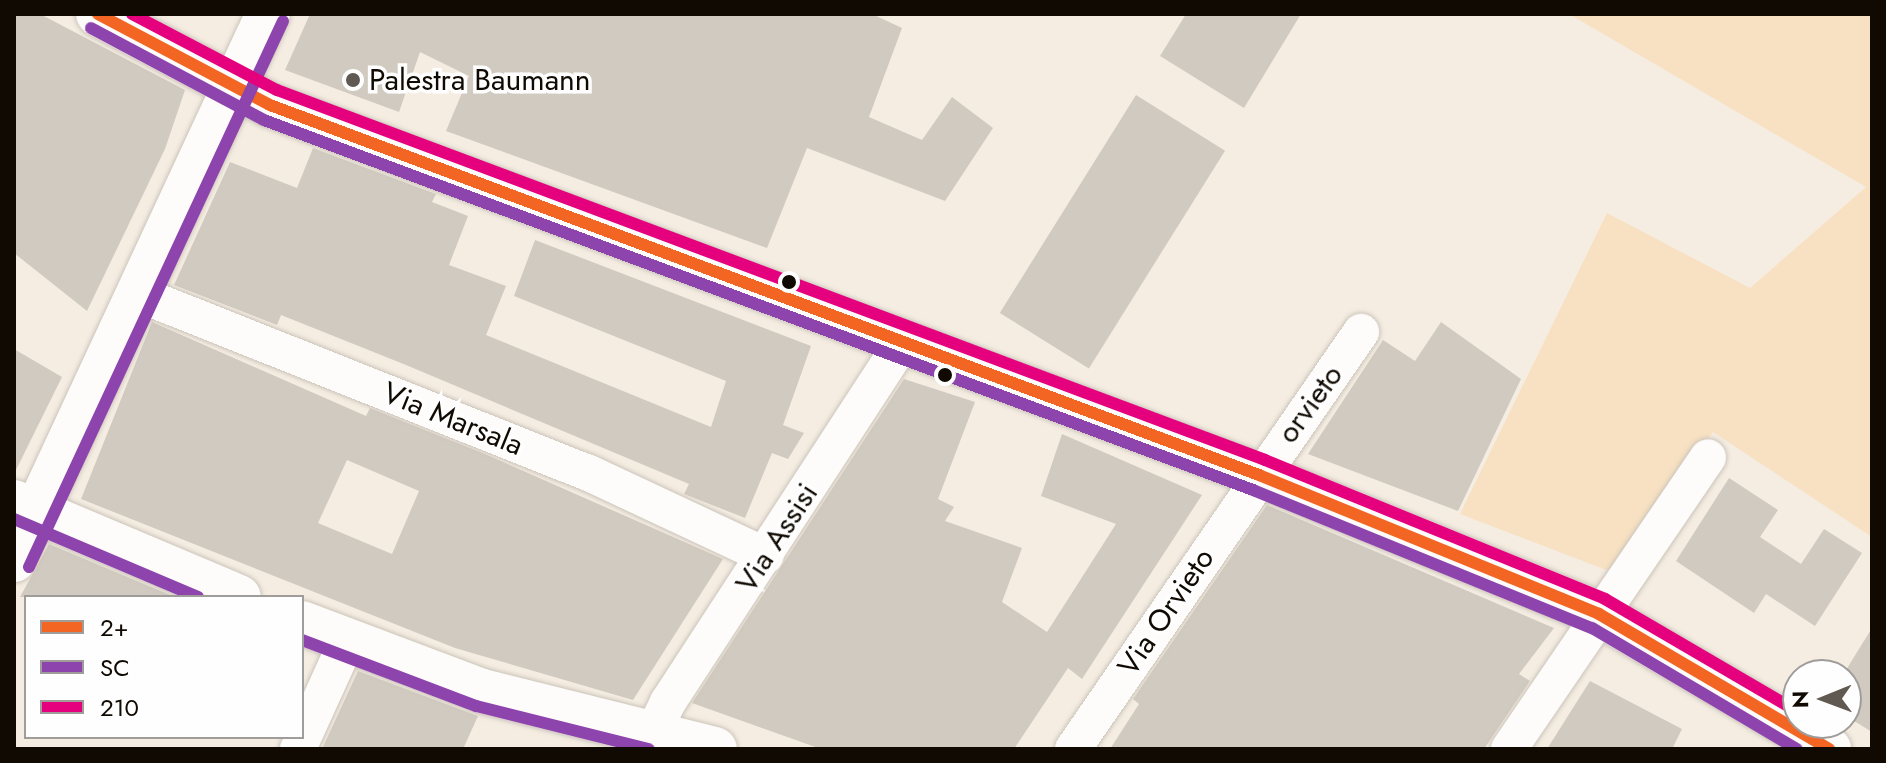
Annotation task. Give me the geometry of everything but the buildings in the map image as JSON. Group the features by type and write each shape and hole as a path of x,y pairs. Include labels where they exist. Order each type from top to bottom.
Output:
{"street":[{"path":"98,14 234,88 901,345 1259,475 1599,614 1829,749"},
{"path":"14,560 25,506 136,293 268,14"},
{"name":"Via Marsala","path":"136,293 589,473 766,556"},
{"name":"orvieto","path":"1259,475 1361,332"},
{"name":"Via Assisi","path":"649,740 901,345"},
{"path":"1509,749 1708,457"},
{"name":"Via Orvieto","path":"1073,749 1259,475"},
{"path":"25,506 234,595"},
{"path":"304,624 482,691 649,740 715,749"},
{"path":"304,736 347,641"}],"shaded area":[{"path":"1569,14 1872,14 1872,537 1713,432 1609,571 1460,514 1607,213 1750,288 1866,187"}],"transit line":[{"name":"2+","path":"98,14 270,105 1259,475 1599,614 1829,749"},
{"name":"210","path":"132,14 277,90 1265,460 1605,599 1782,703"},
{"name":"SC","path":"29,567 283,21"},
{"name":"SC","path":"91,28 264,120 1253,490 1592,628 1797,749"},
{"name":"SC","path":"14,519 193,595"},
{"name":"SC","path":"304,641 476,706 649,749"}],"place":[{"name":"Palestra Baumann","path":"353,80"}]}
